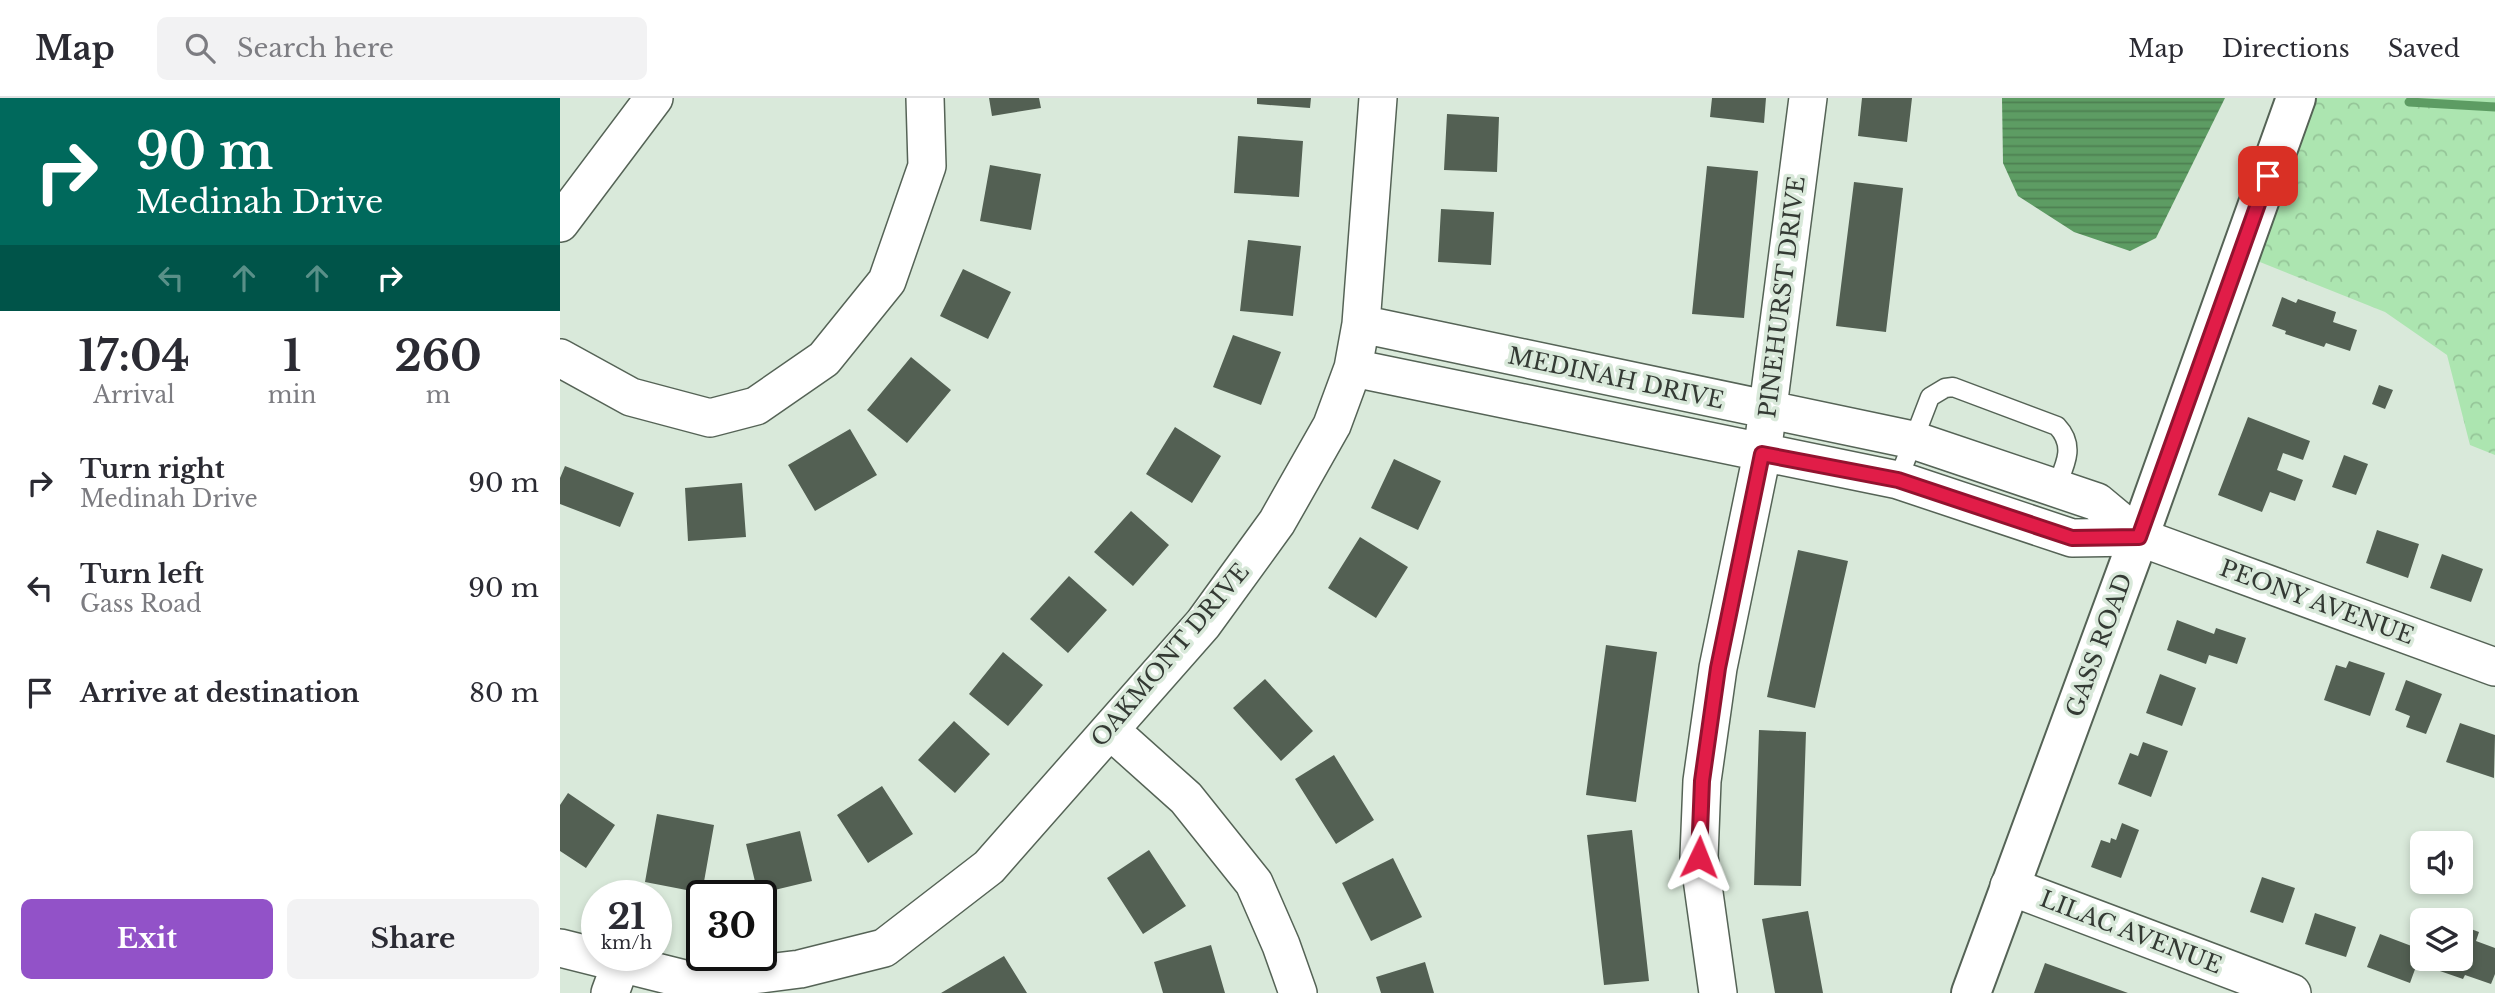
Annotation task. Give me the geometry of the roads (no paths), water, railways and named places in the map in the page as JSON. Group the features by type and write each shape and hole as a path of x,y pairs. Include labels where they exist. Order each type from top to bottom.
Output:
{"street":[{"path":"560,223 654,98"},
{"path":"560,358 631,397 710,418 756,406 824,359 887,281 927,166 925,98"},
{"name":"OAKMONT DRIVE","path":"560,948 615,978 696,982 800,969 884,948 989,867 1203,624 1277,522 1332,425 1353,368 1361,324 1378,98"},
{"name":"PINEHURST DRIVE","path":"1718,993 1699,857 1702,781 1718,668 1762,454 1808,98"},
{"name":"GASS ROAD","path":"1970,993 2139,537 2296,98"},
{"name":"MEDINAH DRIVE","path":"1361,324 1913,440 2096,502 2139,537"},
{"name":"MEDINAH DRIVE","path":"1353,368 1898,480 2072,538 2139,537"},
{"name":"PEONY AVENUE","path":"2139,537 2495,667"},
{"path":"1110,730 1186,798 1254,883 1282,945 1298,993"},
{"name":"LILAC AVENUE","path":"2009,886 2292,993"}],"lane":[{"path":"1898,480 1930,397 1945,388 1962,389 2057,426 2067,439 2068,456 2056,487"}],"waterway":[{"path":"2409,102 2495,107"}]}
